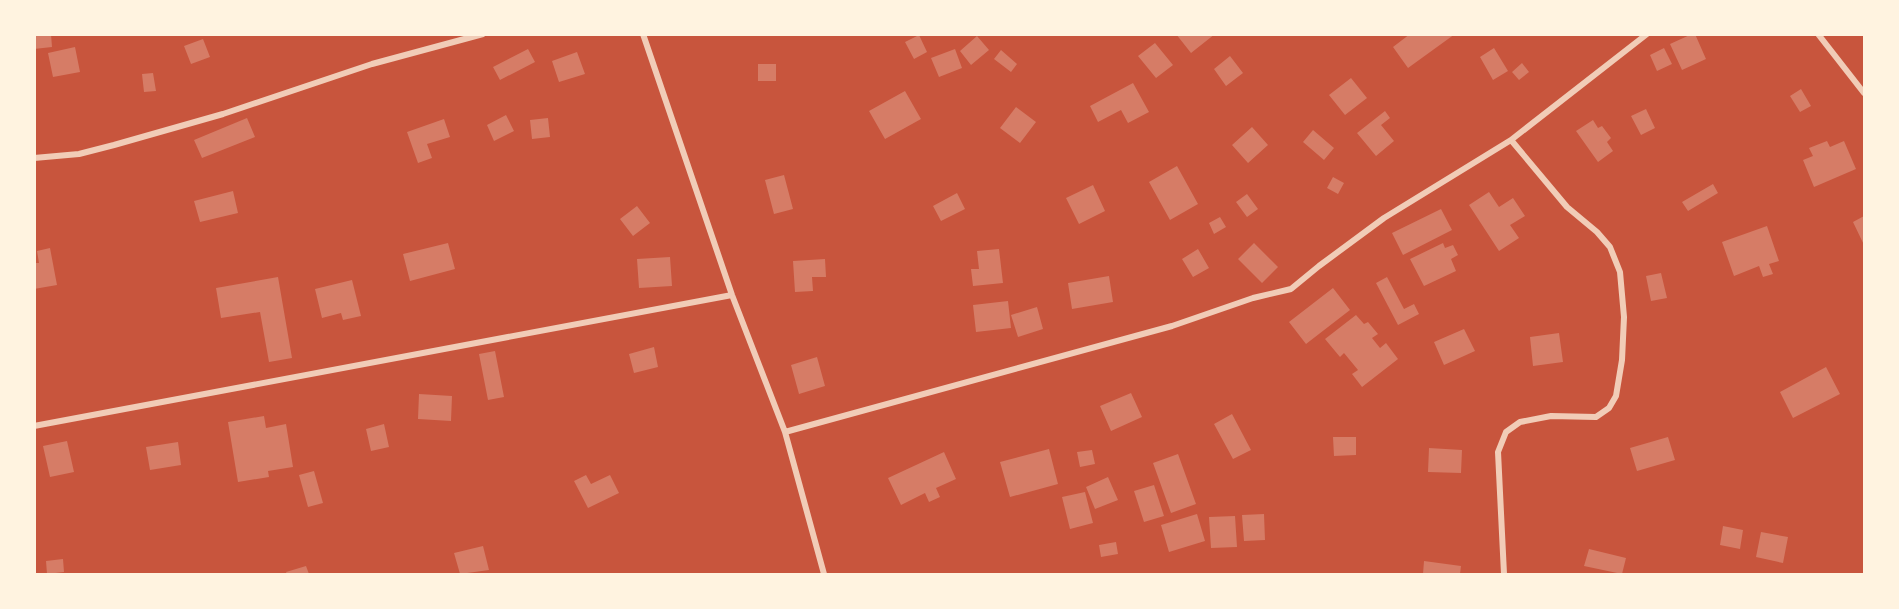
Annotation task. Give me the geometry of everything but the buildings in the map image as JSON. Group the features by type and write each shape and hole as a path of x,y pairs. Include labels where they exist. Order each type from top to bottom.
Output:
{"street":[{"path":"34,158 79,154 114,145 223,114 372,64 483,34"},
{"path":"643,34 732,295 785,432 824,574"},
{"path":"785,432 1172,326 1253,298 1292,289 1384,218 1511,140 1647,34"},
{"path":"1818,34 1864,93"},
{"path":"1504,574 1498,452 1506,432 1520,422 1551,416 1596,417 1609,408 1616,396 1622,360 1624,317 1620,272 1610,247 1591,226 1567,207 1511,140"},
{"path":"34,426 732,295"}]}
